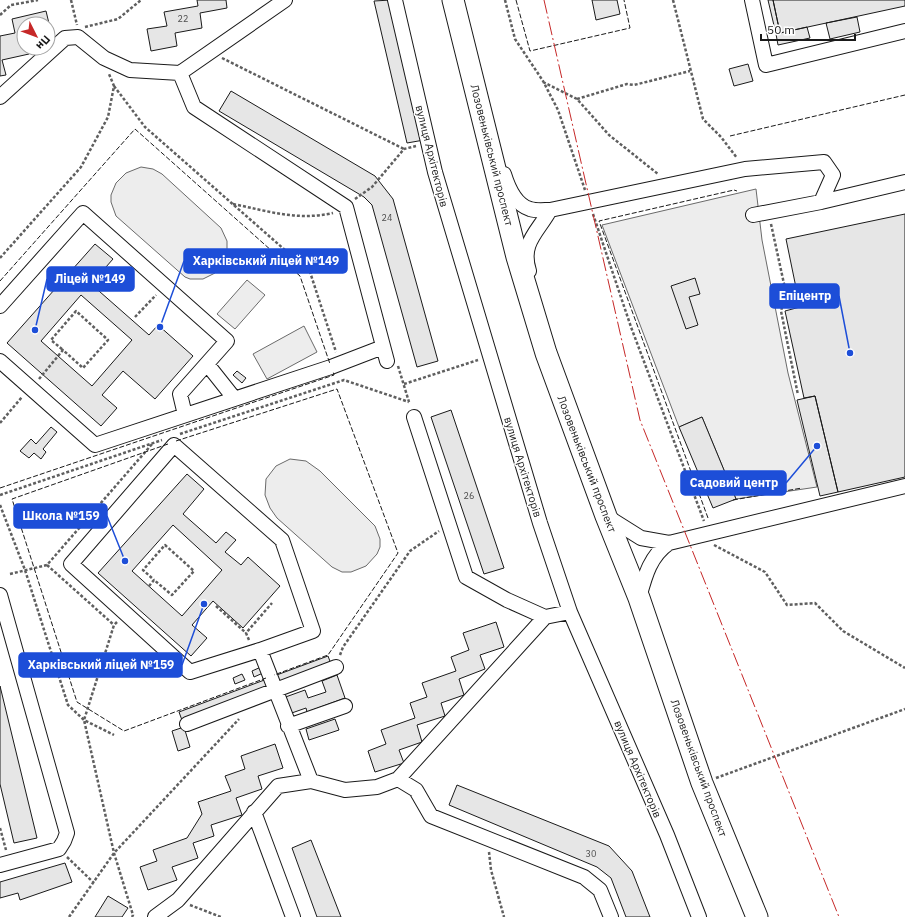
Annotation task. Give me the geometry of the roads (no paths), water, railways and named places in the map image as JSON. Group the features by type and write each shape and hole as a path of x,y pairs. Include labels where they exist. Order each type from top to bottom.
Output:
{"highway":[{"name":"Лозовеньківський проспект","path":"453,0 517,258 546,353 606,516 639,598 702,783 757,917"}],"street":[{"path":"0,97 65,38 78,37 104,58 130,70 180,73 285,0"},
{"name":"вулиця Архітекторів","path":"395,0 435,172 540,523 570,612 667,835 699,917"},
{"path":"752,0 766,65 905,31"},
{"path":"180,73 194,107 346,207 387,361"},
{"path":"483,121 491,128 507,183 520,204 530,209 550,210 745,169 824,162 833,175 821,202"},
{"path":"754,215 821,202 905,182"},
{"path":"546,353 546,329 526,263 527,246 536,229 544,221 550,210"},
{"path":"0,306 83,213 227,341 180,394 185,415"},
{"path":"0,361 95,445 340,363 383,347"},
{"path":"207,364 234,398"},
{"path":"414,417 447,524 466,578 507,600 545,617 570,612"},
{"path":"174,445 282,540 313,632 257,651 190,672 70,564 174,445"},
{"path":"606,516 641,538 669,543 905,486"},
{"path":"639,598 651,562 657,553 669,543"},
{"path":"0,595 66,832 64,841 59,849 5,864"},
{"path":"155,917 178,900 278,786 311,781 345,790 377,787 398,779 545,617"},
{"path":"257,651 275,690 311,781"},
{"path":"187,724 336,667"},
{"path":"288,726 345,706"},
{"path":"398,779 416,790 431,816 584,878 600,890 611,917"},
{"path":"254,812 293,917"}],"place":[{"name":"Харківський ліцей №149","path":"160,327"},
{"name":"Ліцей №149","path":"35,330"},
{"name":"Епіцентр","path":"850,353"},
{"name":"Садовий центр","path":"817,446"},
{"name":"Школа №159","path":"125,561"},
{"name":"Харківський ліцей №159","path":"204,604"}]}
